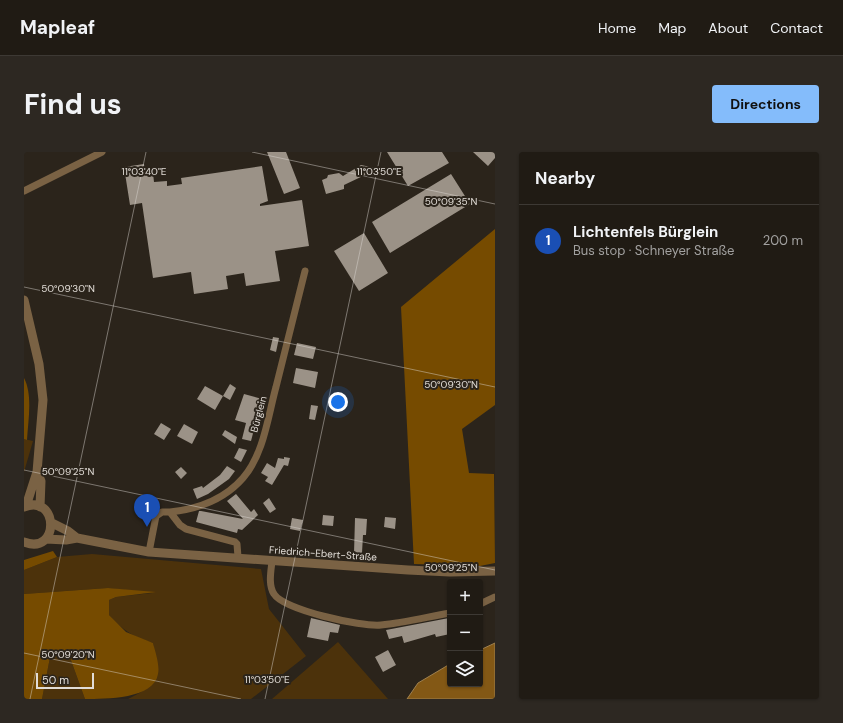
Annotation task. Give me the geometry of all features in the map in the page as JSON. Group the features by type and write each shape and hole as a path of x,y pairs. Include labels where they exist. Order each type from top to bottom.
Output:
{"street":[{"path":"24,191 102,152"},
{"name":"Bürglein","path":"170,512 197,508 218,498 240,481 251,466 267,422 305,271"},
{"path":"24,300 35,344 41,380 42,421 37,472 25,507"},
{"path":"37,472 41,481 40,507"},
{"path":"24,542 37,544 46,539 50,532 52,523 49,514 40,507 33,505 25,507"},
{"path":"149,552 156,516 162,512 170,512 186,530 235,542 237,544 238,557"},
{"path":"52,523 77,538"},
{"path":"46,539 66,540 77,538"},
{"name":"Friedrich-Ebert-Straße","path":"77,538 149,552 238,557 272,561 415,571 495,571"},
{"path":"272,561 271,586 273,592 281,602 298,610 372,625 447,613"},
{"path":"483,603 495,597"}],"shaded area":[{"path":"495,229 495,405 462,429 469,473 494,474 495,563 480,566 414,564 401,307"},
{"path":"24,378 27,385 29,400 27,440 24,439"},
{"path":"24,439 33,441 24,472"},
{"path":"53,551 57,557 24,570 24,560"},
{"path":"92,554 261,569 269,609 306,656 251,699 128,699 148,688 156,678 157,665 153,643 134,636 123,629 109,615 109,600 116,597 152,593 108,588 24,594 24,570 57,557"},
{"path":"108,588 156,592 116,597 109,600 109,615 126,632 153,643 158,666 158,674 155,682 139,693 128,696 105,699 85,699 68,652 51,652 42,699 24,699 24,594"},
{"path":"338,642 388,699 272,699"},
{"path":"495,643 495,699 407,699 418,683 447,666 447,687 483,687 483,649"},
{"path":"51,652 68,652 85,699 42,699"}],"building":[{"path":"267,152 286,152 300,188 284,194"},
{"path":"387,152 442,152 449,163 408,186"},
{"path":"473,152 495,152 495,158 488,166"},
{"path":"144,164 145,174 153,173 154,182 167,181 167,186 182,184 181,178 262,166 268,201 260,204 260,206 302,200 309,246 275,251 280,281 246,286 244,273 226,276 228,289 194,294 191,272 153,278 142,203 130,205 124,167"},
{"path":"361,165 376,168 374,176 365,175 344,185 344,189 326,194 322,180 327,178 328,175 339,173 343,176"},
{"path":"451,174 470,204 390,253 372,222"},
{"path":"364,233 388,273 359,291 334,251"},
{"path":"273,337 279,338 276,352 270,350"},
{"path":"297,343 316,347 313,359 294,355"},
{"path":"296,368 318,372 315,388 293,383"},
{"path":"230,384 236,388 230,400 223,396"},
{"path":"205,386 223,396 215,410 197,399"},
{"path":"244,394 262,399 251,441 242,439 246,423 235,420"},
{"path":"311,405 318,406 315,420 309,419"},
{"path":"161,423 171,429 164,440 154,434"},
{"path":"184,424 198,432 192,444 177,436"},
{"path":"225,430 237,437 235,444 222,435"},
{"path":"239,448 247,450 241,462 234,458"},
{"path":"284,457 290,458 288,466 284,465 272,485 265,481 268,477 261,473 267,463 275,468 278,458 284,459"},
{"path":"227,466 235,471 229,479 208,494 197,499 193,489 202,486 203,488 220,475"},
{"path":"181,467 187,473 181,479 175,472"},
{"path":"236,494 251,512 254,509 258,515 242,530 238,529 237,533 196,522 199,511 243,519 227,501"},
{"path":"269,498 276,509 270,513 263,503"},
{"path":"323,515 334,516 333,526 322,525"},
{"path":"385,517 396,518 395,529 384,527"},
{"path":"292,518 303,520 300,531 290,529"},
{"path":"355,518 367,519 366,535 363,535 362,553 354,553"},
{"path":"311,618 340,625 338,633 330,632 328,641 307,637"},
{"path":"447,618 447,635 436,637 435,634 404,643 402,636 389,639 386,630"},
{"path":"388,650 396,665 383,672 375,657"}],"place":[{"name":"Lichtenfels Bürglein","path":"147,527"}]}
